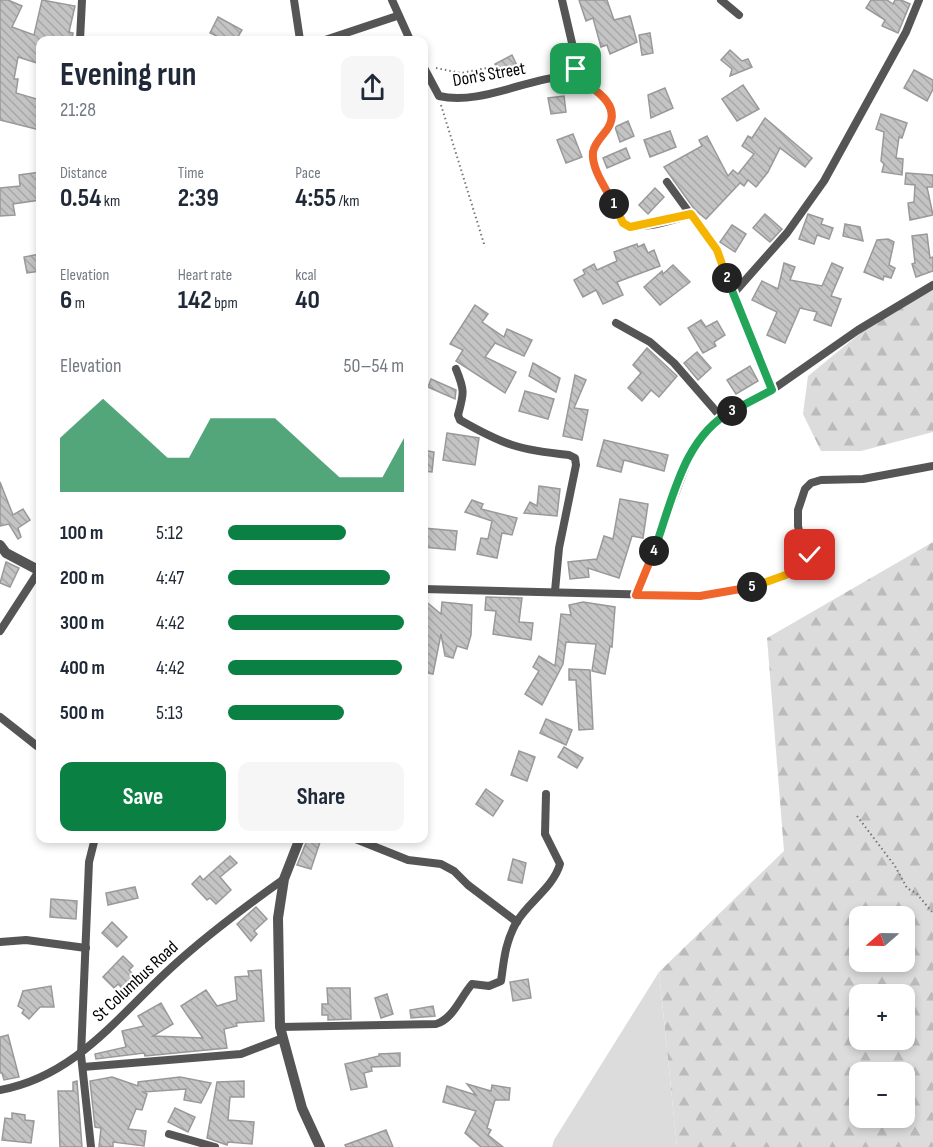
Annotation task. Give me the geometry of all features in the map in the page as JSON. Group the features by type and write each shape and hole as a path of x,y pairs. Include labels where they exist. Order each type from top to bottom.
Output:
{"street":[{"path":"80,36 82,0"},
{"path":"294,0 299,36"},
{"path":"392,0 397,16 408,36"},
{"path":"562,0 576,60 573,76 604,96 609,107 611,118 609,126 597,142 593,160 623,223 630,227 641,226 691,214"},
{"path":"721,0 739,15"},
{"path":"732,294 787,233 824,181 906,32 919,0"},
{"path":"337,36 397,16"},
{"name":"Don's Street","path":"428,70 439,96 459,98 560,76 573,76"},
{"path":"667,182 717,250 732,294 772,390"},
{"path":"636,595 693,448 705,431 721,417 772,390 858,330 933,285"},
{"path":"616,323 650,342 674,363 721,417"},
{"path":"456,369 464,388 464,397 458,415 460,420 498,442 524,450 569,455 575,458 576,465 559,548 555,591"},
{"path":"428,589 700,596 729,592 801,570 811,564 812,559 798,534 798,510 805,489 811,483 821,480 863,479 933,466"},
{"path":"0,545 6,553 36,569"},
{"path":"0,631 36,577"},
{"path":"0,717 36,745"},
{"path":"83,1067 241,1054 282,1032 436,1024 445,1021 472,984 489,986 501,981 504,949 517,922 556,875 560,864 544,834 546,794"},
{"path":"91,1147 81,1055 88,862 94,843"},
{"path":"298,843 284,879 279,918 282,1032 302,1108 320,1147"},
{"path":"366,843 408,860 441,864 454,871 468,885 517,922"},
{"name":"St Columbus Road","path":"0,1090 25,1085 49,1075 81,1055 172,966 222,923 284,879"},
{"path":"0,942 26,940 86,948"},
{"path":"169,1134 215,1147"}],"path":[{"path":"428,66 449,73 492,68"},
{"path":"439,96 484,247"},
{"path":"857,816 895,866 907,888 917,894 933,913"}],"green space":[{"path":"933,285 933,432 861,451 821,451 803,414 808,376 868,327"},
{"path":"933,542 933,1147 677,1147 659,972 784,851 767,638"},
{"path":"659,972 677,1147 552,1147 554,1140"}],"building":[{"path":"0,0 8,0 22,6 12,27 34,35 42,0 75,6 69,32 73,33 73,36 36,36 36,63 18,57 14,79 18,79 16,93 36,99 36,129 0,120"},
{"path":"579,0 607,0 614,20 630,16 637,42 610,54 607,45 601,47 593,18 586,21"},
{"path":"871,0 887,0 893,4 895,0 901,0 910,4 898,33 882,26 885,20 866,8"},
{"path":"218,17 242,30 238,36 216,36 210,33"},
{"path":"650,33 653,53 642,55 639,35"},
{"path":"730,50 742,61 748,59 752,67 730,76 732,69 721,60"},
{"path":"512,55 519,70 502,78 495,64"},
{"path":"914,70 933,80 933,89 927,101 904,88"},
{"path":"743,85 759,109 737,121 722,99"},
{"path":"665,88 673,108 651,118 648,95"},
{"path":"564,96 566,112 551,114 548,98"},
{"path":"881,114 907,123 902,138 899,137 896,158 903,159 902,175 882,172 884,132 876,129"},
{"path":"765,118 812,158 805,167 780,148 768,172 756,187 748,180 744,186 740,183 706,219 695,210 664,167 702,146 699,140 707,136 728,176 733,170 738,174 754,154 742,146 748,136 752,138"},
{"path":"628,121 634,136 620,142 615,127"},
{"path":"670,131 676,147 650,157 644,140"},
{"path":"573,134 582,157 566,163 557,140"},
{"path":"626,148 630,158 607,168 603,158"},
{"path":"36,173 36,201 13,204 15,215 0,216 0,188 20,186 19,175"},
{"path":"906,173 933,175 933,187 927,187 933,215 910,220 908,203 914,202 915,185 905,184"},
{"path":"655,188 664,197 648,214 639,205"},
{"path":"765,214 782,229 770,242 753,228"},
{"path":"808,214 823,219 821,224 833,228 829,239 817,235 814,244 799,239"},
{"path":"845,224 860,227 863,241 843,236"},
{"path":"732,225 746,234 735,252 720,242"},
{"path":"927,234 930,258 933,257 933,271 916,277 912,264 915,263 912,236"},
{"path":"888,239 894,242 889,265 895,268 891,278 884,276 883,280 864,272 877,240"},
{"path":"637,244 638,247 644,244 648,253 654,250 660,266 617,282 623,295 603,304 596,290 583,297 574,280 585,274 583,270 594,264 597,270 617,261 614,252"},
{"path":"36,255 36,272 27,273 24,257"},
{"path":"784,263 795,267 790,280 822,286 832,263 843,268 831,296 841,299 831,326 814,320 817,312 800,308 785,343 767,335 777,312 752,300 762,281 778,289"},
{"path":"673,265 690,282 660,305 644,287 662,271 663,274"},
{"path":"475,305 488,314 482,322 504,337 507,329 532,340 524,356 495,343 485,357 516,372 505,393 456,361 463,350 450,344"},
{"path":"701,320 706,327 717,321 725,335 714,342 716,346 703,353 688,328"},
{"path":"647,348 677,376 659,397 651,390 642,401 628,388 641,373 633,365"},
{"path":"697,352 711,368 698,380 684,363"},
{"path":"533,363 560,378 556,392 529,376"},
{"path":"750,366 758,381 736,394 727,380"},
{"path":"575,375 586,380 574,408 588,410 582,440 563,436"},
{"path":"431,379 456,390 455,399 428,387"},
{"path":"525,391 554,399 548,419 519,411"},
{"path":"447,433 479,438 475,465 443,460"},
{"path":"604,440 668,455 664,471 624,460 621,472 597,466"},
{"path":"428,451 434,452 432,472 428,472"},
{"path":"0,482 13,515 23,509 30,520 18,528 21,537 18,539 9,524 0,526"},
{"path":"539,486 560,489 557,516 524,513 530,502 537,506"},
{"path":"620,499 648,504 643,538 632,536 619,578 588,568 589,577 570,579 568,562 597,559 604,536 613,539"},
{"path":"472,500 483,504 481,509 517,518 512,535 502,533 497,558 477,554 481,538 488,539 492,521 465,512"},
{"path":"428,528 457,531 455,550 428,547"},
{"path":"6,562 19,568 10,587 0,583"},
{"path":"486,597 522,598 519,622 533,623 531,640 493,634 496,611 485,610"},
{"path":"442,602 472,605 471,635 467,649 457,646 453,658 445,656 441,634 433,674 428,673 428,603 441,614"},
{"path":"583,602 615,607 612,647 610,646 605,674 592,671 596,644 566,642 563,664 542,705 525,694 539,671 533,667 539,656 555,666 561,614 571,615 569,605"},
{"path":"569,669 590,670 593,729 579,730 576,680 569,680"},
{"path":"546,719 572,730 566,745 540,733"},
{"path":"564,747 583,758 577,768 558,757"},
{"path":"519,751 535,757 527,781 511,775"},
{"path":"486,789 503,801 493,816 476,804"},
{"path":"306,843 320,843 311,869 297,865"},
{"path":"230,856 237,863 220,877 231,890 216,904 210,898 207,900 192,884 200,876 203,880"},
{"path":"513,859 526,863 522,883 508,880"},
{"path":"135,887 138,898 108,905 106,893"},
{"path":"51,899 77,901 76,919 50,917"},
{"path":"256,907 267,919 254,931 257,934 251,941 237,924"},
{"path":"112,922 127,937 117,947 102,933"},
{"path":"123,956 133,966 129,970 135,976 123,989 118,984 114,988 103,977"},
{"path":"261,970 264,1021 236,1023 237,1026 224,1029 227,1048 145,1056 144,1053 96,1059 95,1054 126,1047 122,1031 144,1026 138,1016 161,1003 173,1024 153,1036 203,1038 181,1006 206,990 217,1006 237,1000 235,977 249,976 248,971"},
{"path":"528,979 531,998 513,1001 510,982"},
{"path":"51,986 54,1007 40,1007 29,1019 22,1013 24,1010 18,1006 23,991"},
{"path":"327,988 350,988 351,1019 328,1020 328,1015 322,1015 322,1004 328,1004"},
{"path":"387,994 393,1014 381,1018 375,998"},
{"path":"433,1006 435,1016 411,1018 410,1010"},
{"path":"8,1035 19,1077 4,1080 0,1073 0,1037"},
{"path":"400,1053 400,1066 371,1067 372,1071 364,1073 367,1087 351,1090 345,1064 379,1056 379,1054"},
{"path":"112,1077 138,1086 138,1082 180,1077 211,1083 201,1103 184,1100 186,1089 143,1092 147,1094 142,1110 136,1109 128,1129 146,1131 144,1146 113,1142 113,1147 99,1147 101,1128 95,1127 90,1081"},
{"path":"77,1081 82,1147 60,1147 58,1091 73,1091 73,1082"},
{"path":"244,1081 244,1097 230,1097 228,1120 254,1122 252,1144 228,1142 227,1145 207,1138 217,1082"},
{"path":"467,1084 491,1091 492,1085 510,1088 509,1100 495,1100 487,1128 491,1130 488,1135 503,1147 481,1147 465,1133 476,1111 443,1102 447,1086 476,1095"},
{"path":"175,1108 195,1117 188,1132 168,1122"},
{"path":"12,1113 25,1115 25,1120 34,1121 31,1143 2,1140 5,1118 12,1119"},
{"path":"386,1130 393,1147 346,1147 345,1145"}],"route":[{"path":"576,69 573,76 604,96 609,107 611,118 609,126 597,142 593,160 623,223 630,227 641,226 691,214 717,250 732,294 772,390 721,417 705,431 693,448 636,595 700,596 729,592 808,567 812,562 810,555"}]}
